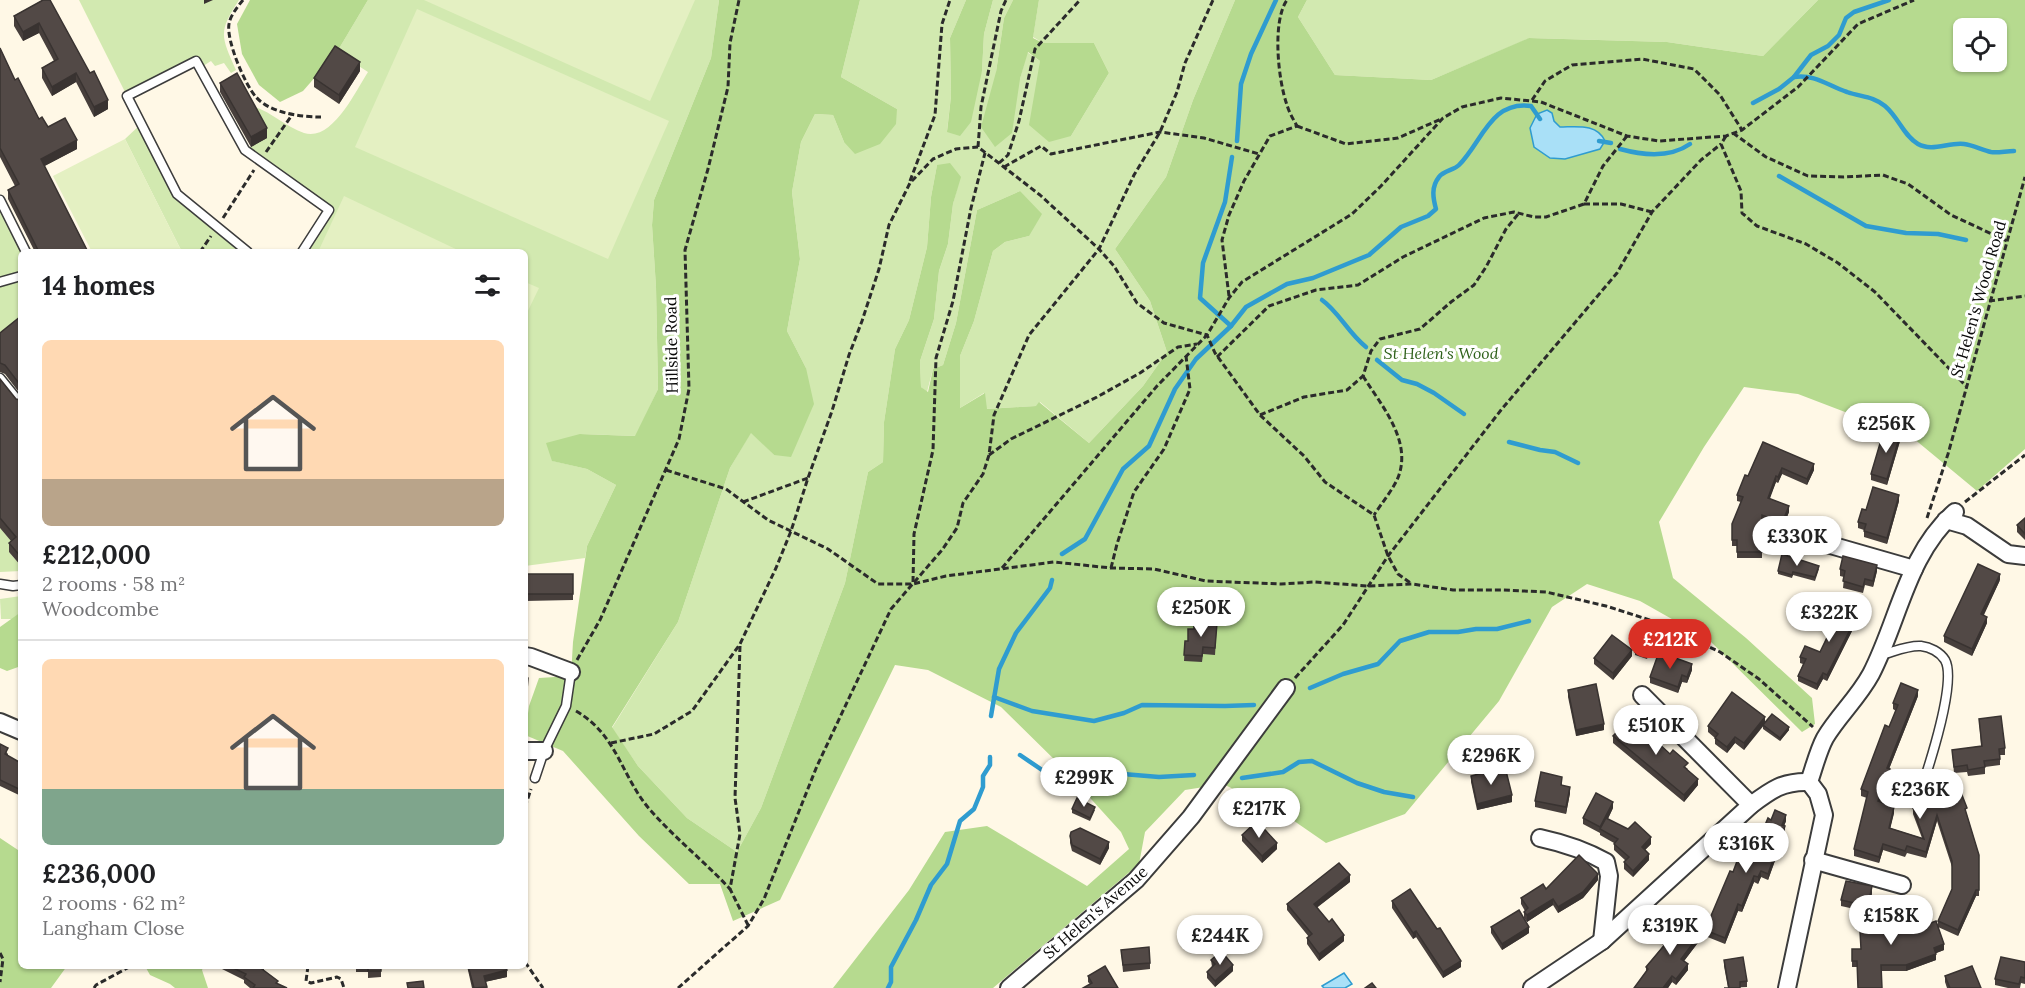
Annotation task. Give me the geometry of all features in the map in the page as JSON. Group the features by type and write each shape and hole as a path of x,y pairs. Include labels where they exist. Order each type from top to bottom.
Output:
{"street":[{"path":"1809,782 1825,738 1869,678 1880,656 1914,569 1928,543 1951,516 2008,555 2025,556"},
{"path":"1799,536 1914,569"},
{"path":"528,656 571,672"},
{"name":"St Helen's Avenue","path":"1009,988 1136,880 1191,817 1286,688"},
{"path":"1642,695 1751,805"},
{"path":"0,722 18,730"},
{"path":"528,751 544,751"},
{"path":"1532,988 1602,941 1751,805 1773,788 1793,781 1809,782 1818,794 1824,815 1787,988"},
{"path":"1540,838 1561,842 1606,862 1609,876 1602,941"},
{"path":"1813,860 1902,885"}],"lane":[{"path":"244,249 177,194 127,96 196,61 245,150 329,210 304,249"},
{"path":"0,200 24,249"},
{"path":"0,282 18,277"},
{"path":"0,378 18,400"},
{"path":"0,584 18,585"},
{"path":"1880,656 1922,646 1935,650 1944,659 1947,668 1942,720 1921,790"},
{"path":"535,778 544,751 566,706 571,672"}],"path":[{"path":"243,0 229,24 231,46 241,71 256,98 277,111 304,117 321,117"},
{"name":"Hillside Road","path":"571,672 600,620 680,439 689,389 685,250 728,87 730,43 740,0"},
{"path":"611,743 654,734 692,711 740,644 776,568 832,411 879,269 888,225 910,183 935,115 942,24 950,0"},
{"path":"978,147 981,107 1001,11 1006,0"},
{"path":"999,164 1008,155 1019,121 1035,49 1080,0"},
{"path":"678,988 748,926 764,899 817,766 891,609 942,550 957,528 963,503 983,474 990,455 994,415 1029,335 1099,249 1134,175 1160,132 1177,92 1185,63 1213,0"},
{"path":"1287,0 1282,7 1278,23 1280,74 1287,105 1297,126"},
{"path":"1229,298 1222,240 1229,215 1244,181 1270,136 1297,126 1346,144 1398,138 1462,107 1501,98 1541,102 1627,136 1659,141 1726,136 1742,130 1798,87 1858,24 1914,0"},
{"path":"1531,101 1545,81 1572,65 1641,59 1694,69 1720,95 1742,130"},
{"path":"202,249 292,115"},
{"path":"1001,570 1157,386 1207,334 1224,305 1242,282 1352,214 1443,118"},
{"path":"1004,167 1041,146 1051,154 1160,132 1204,138 1259,155"},
{"path":"1733,133 1766,157 1808,176 1883,175 1908,184 1951,215 2007,241"},
{"path":"1584,204 1603,166 1627,136"},
{"path":"1286,688 1343,625 1388,556 1500,410 1617,273 1652,212 1701,160 1721,144 1726,136"},
{"path":"1721,144 1741,191 1742,213 1757,225 1806,244 1838,263 1875,292 1966,386"},
{"path":"910,183 933,159 956,149 978,147 1040,195 1099,249 1114,266 1137,303 1164,323 1207,334"},
{"path":"913,584 914,534 933,450 936,358 953,301 971,208 985,152"},
{"name":"St Helen's Wood Road","path":"1925,522 1948,454 2025,177"},
{"path":"1216,355 1269,306 1316,290 1358,285 1403,258 1484,218 1514,212 1533,217 1546,217 1584,204 1622,204 1652,212"},
{"path":"1260,415 1304,397 1347,390 1363,376 1371,351 1380,339 1420,329 1474,285 1506,229 1519,213"},
{"path":"1989,301 2025,296"},
{"path":"1207,334 1216,355 1260,415 1304,456 1325,482 1374,516 1388,556 1398,574 1412,584"},
{"path":"990,455 1011,439 1140,373 1178,347 1197,344"},
{"path":"1111,568 1134,492 1164,449 1190,389 1186,356"},
{"path":"1363,376 1389,418 1401,444 1399,475 1374,516"},
{"path":"1951,516 2025,455"},
{"path":"666,470 726,489 768,520 828,549 878,584 913,584 946,576 1054,562 1111,568 1154,569 1206,580 1281,584 1314,582 1368,586 1412,584 1453,590 1546,592 1606,606 1656,622 1720,652 1759,679 1825,738"},
{"path":"743,502 807,478"},
{"path":"730,889 740,834 735,798 740,644"},
{"path":"566,706 590,719 611,743 637,792 651,811 705,861 730,889 748,926"},
{"path":"528,798 535,778"},
{"path":"0,953 3,959 0,982"},
{"path":"528,966 543,988"},
{"path":"89,988 126,969"},
{"path":"308,969 306,981 311,983 337,977 341,979 344,988"}],"green space":[{"path":"79,0 239,0 228,20 224,34 227,49 236,70 231,73 224,63 215,66 211,61 200,68 196,61 127,96"},
{"path":"250,0 368,0 337,52 303,91 280,102 259,85 242,54 237,24"},
{"path":"368,0 719,0 711,58 654,200 652,225 658,389 636,436 581,434 553,461 587,469 616,485 587,546 585,558 528,566 528,249 304,249 329,210 245,150 267,137 249,105 264,110 304,133 314,134 333,123 368,72 337,52"},
{"path":"424,0 695,0 650,101"},
{"name":"St Helen's Wood","path":"719,0 860,0 841,77 897,109 896,124 880,144 855,154 844,142 833,115 815,114 801,142 792,192 800,259 787,331 806,368 814,404 791,457 774,455 751,433 730,468 678,622 612,727 638,766 687,818 737,852 761,808 845,583 868,472 883,462 884,422 895,349 909,320 927,247 931,197 937,165 950,163 961,177 953,204 948,244 939,271 934,319 920,361 921,387 928,392 933,369 943,365 956,323 977,210 1020,191 1042,214 1029,236 1005,242 993,251 974,321 960,356 960,408 985,393 987,409 1036,406 1039,402 1089,443 1143,386 1167,352 1150,301 1115,249 1166,177 1193,100 1235,0 1307,0 1298,17 1335,75 1431,80 1529,38 1667,42 1763,56 1818,0 2025,0 2025,449 1977,491 1913,438 1798,394 1744,387 1704,447 1659,522 1673,578 1746,638 1812,698 1815,724 1802,732 1709,640 1640,601 1587,584 1552,607 1499,701 1405,814 1326,843 1284,814 1223,784 1185,790 1145,832 1139,864 993,988 833,988 909,890 945,832 987,826 1087,886 1129,849 1121,832 1063,768 1001,707 928,670 895,665 780,900 733,921 720,884 689,884 639,836 563,751 528,736 529,706 539,678 571,676 573,642 587,546 616,485 587,469 552,461 546,443 580,434 635,436 658,389 652,225 654,200 711,58"},
{"path":"860,0 966,0 950,38 951,96 947,131 982,71 984,34 993,0 1013,0 1004,18 996,72 1020,79 1027,52 1040,61 1039,77 1071,136 1109,73 1094,43 1043,43 1033,37 1039,0 1235,0 1193,100 1166,177 1115,249 1150,301 1167,352 1143,386 1089,443 1040,402 1037,406 986,409 984,393 960,408 960,356 974,321 993,251 1005,242 1029,236 1020,191 977,210 956,323 943,365 933,369 927,392 921,387 920,361 934,319 939,271 948,244 953,204 960,177 937,165 931,197 927,247 909,320 895,349 884,422 883,462 868,472 845,583 761,808 737,852 687,818 638,766 612,728 678,622 730,468 751,432 774,455 806,368 787,331 800,259 792,192 801,142 815,114 833,115 844,142 897,109 841,77"},
{"path":"966,0 993,0 984,34 982,71 971,122 960,136 947,132 951,96 950,38"},
{"path":"1013,0 1039,0 1033,38 1043,43 1094,43 1109,73 1071,136 1049,142 1029,125 1040,61 1028,52 1020,79 1012,133 995,147 981,127 996,72 1004,18"},
{"path":"1307,0 1818,0 1763,56 1667,42 1530,38 1431,80 1335,75 1298,17"},
{"path":"417,9 669,121 608,259 355,147"},
{"path":"141,124 177,194 244,249 180,249 125,139"},
{"path":"125,139 180,249 90,249 53,176"},
{"path":"344,196 456,249 319,249"},
{"path":"0,207 21,249 18,249 18,273 0,279"},
{"path":"18,281 18,328 0,343 0,286"},
{"path":"528,283 539,288 528,311"},
{"path":"0,528 16,546 9,552 18,562 18,571 0,572"},
{"path":"18,596 18,619 1,619 0,599"},
{"path":"18,614 18,667 7,671 0,668 0,627"},
{"path":"0,838 18,850 18,969 65,969 51,988 0,988"},
{"path":"147,969 202,969 208,988 175,988 150,975"}],"water":[{"path":"1547,110 1552,113 1554,121 1560,127 1586,127 1597,131 1605,141 1600,149 1565,159 1550,158 1534,147 1530,128 1537,114"},
{"path":"1344,973 1352,984 1345,988 1324,988 1322,986"}],"building":[{"path":"43,0 50,0 90,73 94,71 108,100 94,107 76,73 52,87 42,68 58,59 39,23 23,32 14,16"},
{"path":"335,46 360,62 339,95 314,78"},
{"path":"0,48 15,80 18,78 39,119 42,117 48,127 65,118 77,140 41,159 86,249 38,249 8,190 19,184 0,148"},
{"path":"237,73 267,128 251,137 220,83"},
{"path":"18,318 18,382 5,365 0,363 0,333"},
{"path":"0,379 18,399 18,554 9,543 16,537 0,518"},
{"path":"1884,430 1900,435 1887,479 1871,474"},
{"path":"1763,442 1814,464 1807,479 1782,468 1778,477 1776,476 1768,498 1789,506 1782,523 1762,515 1762,552 1737,552 1737,540 1732,540 1732,524 1743,497 1737,495"},
{"path":"1873,487 1899,495 1887,538 1864,531 1866,524 1858,522 1862,509 1866,510"},
{"path":"2025,518 2025,534 2017,525"},
{"path":"1782,554 1819,566 1815,577 1778,571"},
{"path":"1843,556 1877,565 1873,581 1865,579 1863,587 1843,581 1845,571 1840,569"},
{"path":"1978,564 2000,574 1981,614 1987,617 1972,649 1944,636"},
{"path":"528,574 573,574 573,594 528,594"},
{"path":"1837,599 1860,610 1827,675 1823,673 1817,684 1798,676 1806,659 1800,657 1805,646 1820,652 1833,625 1829,623"},
{"path":"1194,621 1217,623 1215,648 1203,647 1202,656 1184,655 1185,641 1188,641 1188,629 1194,629"},
{"path":"1612,635 1632,650 1613,673 1594,658"},
{"path":"1640,638 1652,642 1647,656 1635,652"},
{"path":"1659,652 1692,664 1687,677 1682,675 1678,687 1650,677"},
{"path":"1901,683 1918,690 1887,768 1890,769 1878,801 1894,807 1889,828 1924,839 1913,808 1960,790 1979,855 1979,890 1976,890 1958,930 1938,921 1952,889 1952,861 1937,815 1926,852 1907,846 1905,851 1883,844 1879,857 1854,849 1868,792 1861,789 1885,725 1889,727 1898,705 1893,703"},
{"path":"1596,684 1604,724 1576,730 1568,690"},
{"path":"1732,692 1765,717 1744,743 1735,737 1727,747 1715,738 1718,734 1708,726"},
{"path":"1772,714 1789,727 1780,738 1763,725"},
{"path":"2001,716 2005,748 1999,749 2000,759 1984,761 1985,767 1968,770 1967,765 1954,767 1952,750 1982,746 1979,719"},
{"path":"1631,718 1670,754 1673,750 1688,763 1684,767 1698,779 1684,795 1613,736"},
{"path":"0,744 8,748 5,754 18,761 18,789 0,780"},
{"path":"1505,767 1512,795 1477,804 1471,776"},
{"path":"1541,772 1562,777 1561,785 1570,787 1566,807 1535,801"},
{"path":"1596,793 1613,802 1600,827 1583,818"},
{"path":"1077,798 1095,807 1090,818 1072,809"},
{"path":"1775,810 1786,815 1782,825 1785,826 1768,874 1761,871 1758,877 1754,876 1742,906 1738,904 1725,938 1705,930 1730,871 1733,872 1745,840 1757,844 1768,818 1771,820"},
{"path":"1606,818 1628,829 1635,822 1651,837 1642,847 1649,854 1633,871 1624,862 1629,857 1614,844 1618,839 1600,829"},
{"path":"1257,821 1277,843 1262,856 1242,835"},
{"path":"1080,828 1109,842 1100,859 1072,845 1071,832"},
{"path":"1579,855 1598,874 1583,892 1558,907 1553,899 1527,915 1524,912 1528,908 1521,898 1543,884 1546,889"},
{"path":"1339,863 1350,875 1314,904 1329,922 1332,919 1344,935 1319,954 1307,938 1312,934 1287,904"},
{"path":"1846,881 1872,886 1868,906 1841,900"},
{"path":"1410,889 1437,929 1440,928 1461,961 1443,972 1416,931 1413,933 1392,901"},
{"path":"1519,910 1529,927 1502,944 1491,927"},
{"path":"1885,911 1886,918 1908,918 1909,931 1936,921 1944,944 1934,948 1936,954 1906,965 1881,965 1882,988 1858,988 1857,961 1852,961 1852,949 1861,949 1859,913"},
{"path":"1678,917 1700,934 1681,959 1688,964 1676,979 1672,976 1663,988 1634,988 1648,969 1646,967 1667,942 1662,938"},
{"path":"1149,947 1150,963 1123,965 1121,950"},
{"path":"1221,951 1233,965 1215,981 1207,972 1215,964 1211,960"},
{"path":"1743,957 1747,981 1740,982 1740,988 1729,988 1724,960"},
{"path":"2001,957 2025,962 2025,978 2021,977 2019,984 1995,979"},
{"path":"1105,966 1118,988 1083,988 1092,983 1088,976"},
{"path":"1972,966 1981,988 1950,988 1945,976"},
{"path":"235,969 262,969 278,981 276,983 287,988 253,988 255,985 244,977 246,974"},
{"path":"368,969 381,969 381,971 368,971"},
{"path":"469,969 506,969 484,976 487,987 474,988"},
{"path":"423,981 424,988 408,988 407,983"},
{"path":"1372,983 1376,988 1365,988"}],"waterway":[{"path":"1237,141 1241,84 1251,54 1276,0"},
{"path":"1753,103 1779,89 1794,77 1811,55 1828,46 1839,35 1846,18 1854,12 1889,0"},
{"path":"1794,77 1809,77 1847,92 1876,100 1890,111 1913,140 1923,146 1964,144 1991,152 2014,151"},
{"path":"1062,554 1085,539 1123,469 1149,446 1175,389 1196,359 1231,326 1246,307 1287,284 1313,278 1369,255 1401,227 1428,216 1436,209 1434,197 1436,181 1443,173 1459,165 1489,125 1506,109 1531,106 1540,119"},
{"path":"1599,141 1611,143"},
{"path":"1620,149 1656,154 1674,152 1690,144"},
{"path":"1231,326 1200,298 1203,263 1225,202 1232,157"},
{"path":"1779,176 1866,226 1906,233 1938,234 1966,240"},
{"path":"1322,300 1334,310 1366,347"},
{"path":"1377,360 1402,380 1417,384 1434,393 1464,414"},
{"path":"1509,442 1555,452 1578,463"},
{"path":"991,716 999,669 1016,633 1050,588 1052,580"},
{"path":"1310,688 1343,674 1378,664 1400,641 1429,632 1497,629 1529,621"},
{"path":"994,697 1032,711 1094,721 1124,713 1142,705 1254,705"},
{"path":"1020,755 1058,778 1123,774 1159,777 1194,775"},
{"path":"888,988 891,982 891,967 916,920 931,885 947,864 960,821 974,809 983,787 983,776 990,765 990,757"},
{"path":"1242,778 1283,772 1299,762 1312,761 1357,783 1384,792 1413,797"}]}
